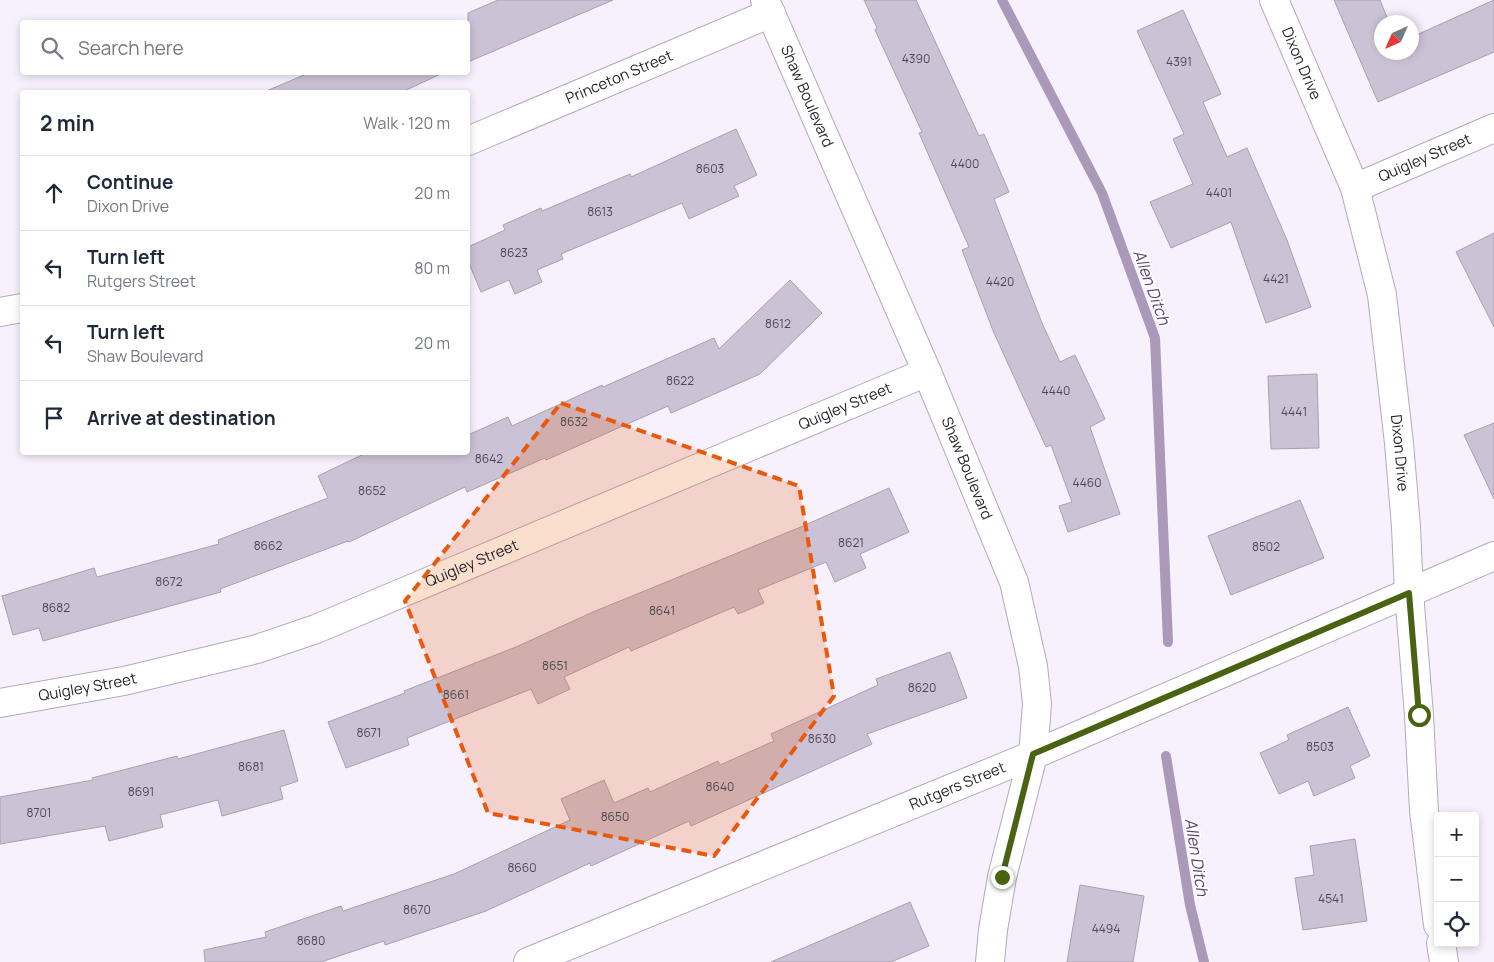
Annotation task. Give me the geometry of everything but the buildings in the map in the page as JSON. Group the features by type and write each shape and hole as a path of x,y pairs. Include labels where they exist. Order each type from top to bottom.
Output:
{"street":[{"name":"Dixon Drive","path":"1274,0 1355,188 1382,295 1400,443 1424,811 1435,902"},
{"name":"Princeton Street","path":"470,140 768,6"},
{"name":"Shaw Boulevard","path":"768,6 927,372 1014,582 1033,666 1037,704 1033,754 1002,877 993,930 990,962"},
{"name":"Quigley Street","path":"1355,188 1494,128"},
{"path":"0,312 20,308"},
{"name":"Quigley Street","path":"0,703 124,681 257,649 316,629 927,372"},
{"name":"Rutgers Street","path":"528,962 1033,754 1494,556"},
{"path":"1442,947 1444,962"}],"highlighted area":[{"path":"561,403 799,486 834,696 714,856 488,813 405,601"}],"waterway":[{"name":"Allen Ditch","path":"1002,0 1102,193 1155,338 1168,642"},
{"name":"Allen Ditch","path":"1166,756 1190,905 1204,962"}],"route":[{"path":"1002,877 1033,754 1409,593 1419,715"}]}
